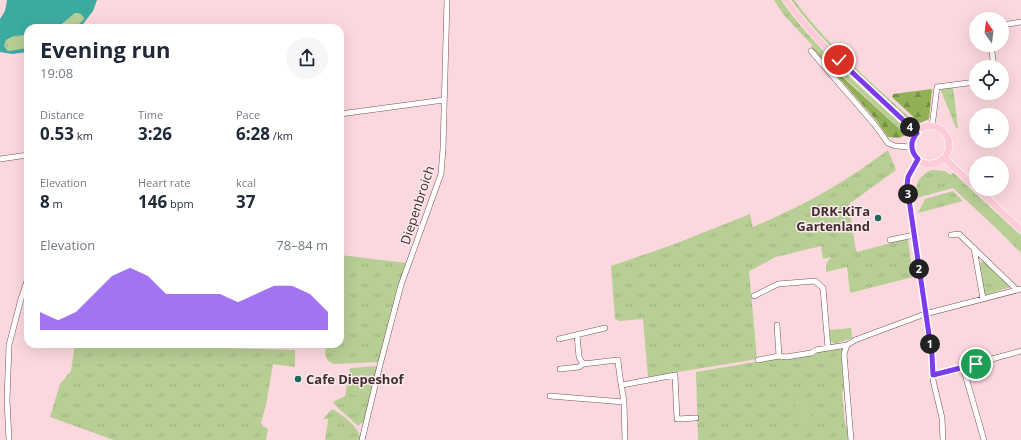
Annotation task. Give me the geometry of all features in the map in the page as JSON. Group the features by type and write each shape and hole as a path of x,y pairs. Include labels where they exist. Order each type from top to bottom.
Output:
{"main road":[{"path":"786,0 828,50 917,133"},
{"path":"926,127 932,127 942,131 948,141 948,152 944,158 931,164 924,163 913,154 912,140 917,133 926,127"},
{"path":"944,158 969,181"},
{"path":"985,196 1021,230"}],"street":[{"name":"Diepenbroich","path":"362,440 401,285 441,174 444,149 447,0"},
{"path":"1009,24 1021,22"},
{"path":"811,51 875,125 891,146 912,146"},
{"path":"932,127 937,87 969,83"},
{"path":"344,113 444,100"},
{"path":"0,159 24,156"},
{"path":"918,159 907,182 932,355 933,375 942,418 943,440"},
{"path":"951,235 960,234 1019,289"},
{"path":"890,240 914,235"},
{"path":"974,248 983,299"},
{"path":"754,296 778,284 815,281 823,288 828,348"},
{"path":"9,440 7,400 9,345 24,289"},
{"path":"758,360 779,356 786,357 811,353 816,350 846,345 855,340 925,314 1019,289"},
{"path":"777,325 779,356"},
{"path":"559,339 605,328"},
{"path":"577,335 579,356 583,364"},
{"path":"846,345 844,354 851,440"},
{"path":"933,375 1021,351"},
{"path":"560,369 579,367 583,364 618,360 619,379 622,385 624,402 625,440"},
{"path":"964,367 984,440"},
{"path":"622,385 675,375 677,419 696,418"},
{"path":"550,396 624,402"}],"green space":[{"path":"774,0 783,0 818,44 910,131 906,135 824,58 783,14"},
{"path":"790,0 794,0 822,34 852,65 917,124 914,127 833,50"},
{"path":"74,13 80,14 84,19 79,24 59,24"},
{"path":"24,35 24,49 8,51 4,46 6,40 14,36"},
{"path":"811,46 906,135 899,138 888,137 876,120"},
{"path":"953,87 958,129 956,128 940,88"},
{"path":"932,89 929,119 920,123 892,97 893,94"},
{"path":"888,150 896,170 849,204 855,246 857,252 906,239 908,240 913,277 850,293 847,267 826,272 826,264 831,257 823,259 821,246 776,257 749,271 757,359 648,377 643,319 620,321 615,319 611,266 672,245 750,214 753,227 789,211 823,193"},
{"path":"932,170 945,171 951,175 954,172 969,186 969,196 980,196 1021,234 1021,253 953,188 916,198 917,184 921,177"},
{"path":"953,191 963,201 918,213 925,199"},
{"path":"344,255 407,263 399,284 379,362 334,364 328,361 325,348 344,348"},
{"path":"982,261 987,262 1010,287 987,295 984,293 979,266"},
{"path":"851,328 852,338 835,344 830,341 829,330"},
{"path":"843,347 841,354 844,390 842,392 848,440 698,440 696,372 779,358 781,360 815,355 815,352"},
{"path":"74,348 223,348 295,350 295,367 273,364 266,405 261,423 268,429 266,440 114,440 50,417 60,384 71,371"},
{"path":"378,366 364,424 361,423 358,426 333,402 345,396 350,368"},
{"path":"350,370 371,371 367,396 346,394"},
{"path":"808,399 812,429 799,430 794,400"},
{"path":"332,409 341,414 354,426 360,435 361,440 325,440 328,419 323,419"}],"water":[{"path":"7,0 97,0 93,11 83,24 79,24 84,19 83,16 75,13 61,24 24,24 24,35 14,36 6,40 4,46 8,51 24,49 24,52 12,54 0,52 0,19 5,11"}],"place":[{"name":"DRK-KiTa Gartenland","path":"878,218"},
{"name":"Cafe Diepeshof","path":"298,379"}],"route":[{"path":"839,60 917,133 912,140 912,150 915,157 918,159 908,177 907,186 932,355 933,375 976,364"}]}
